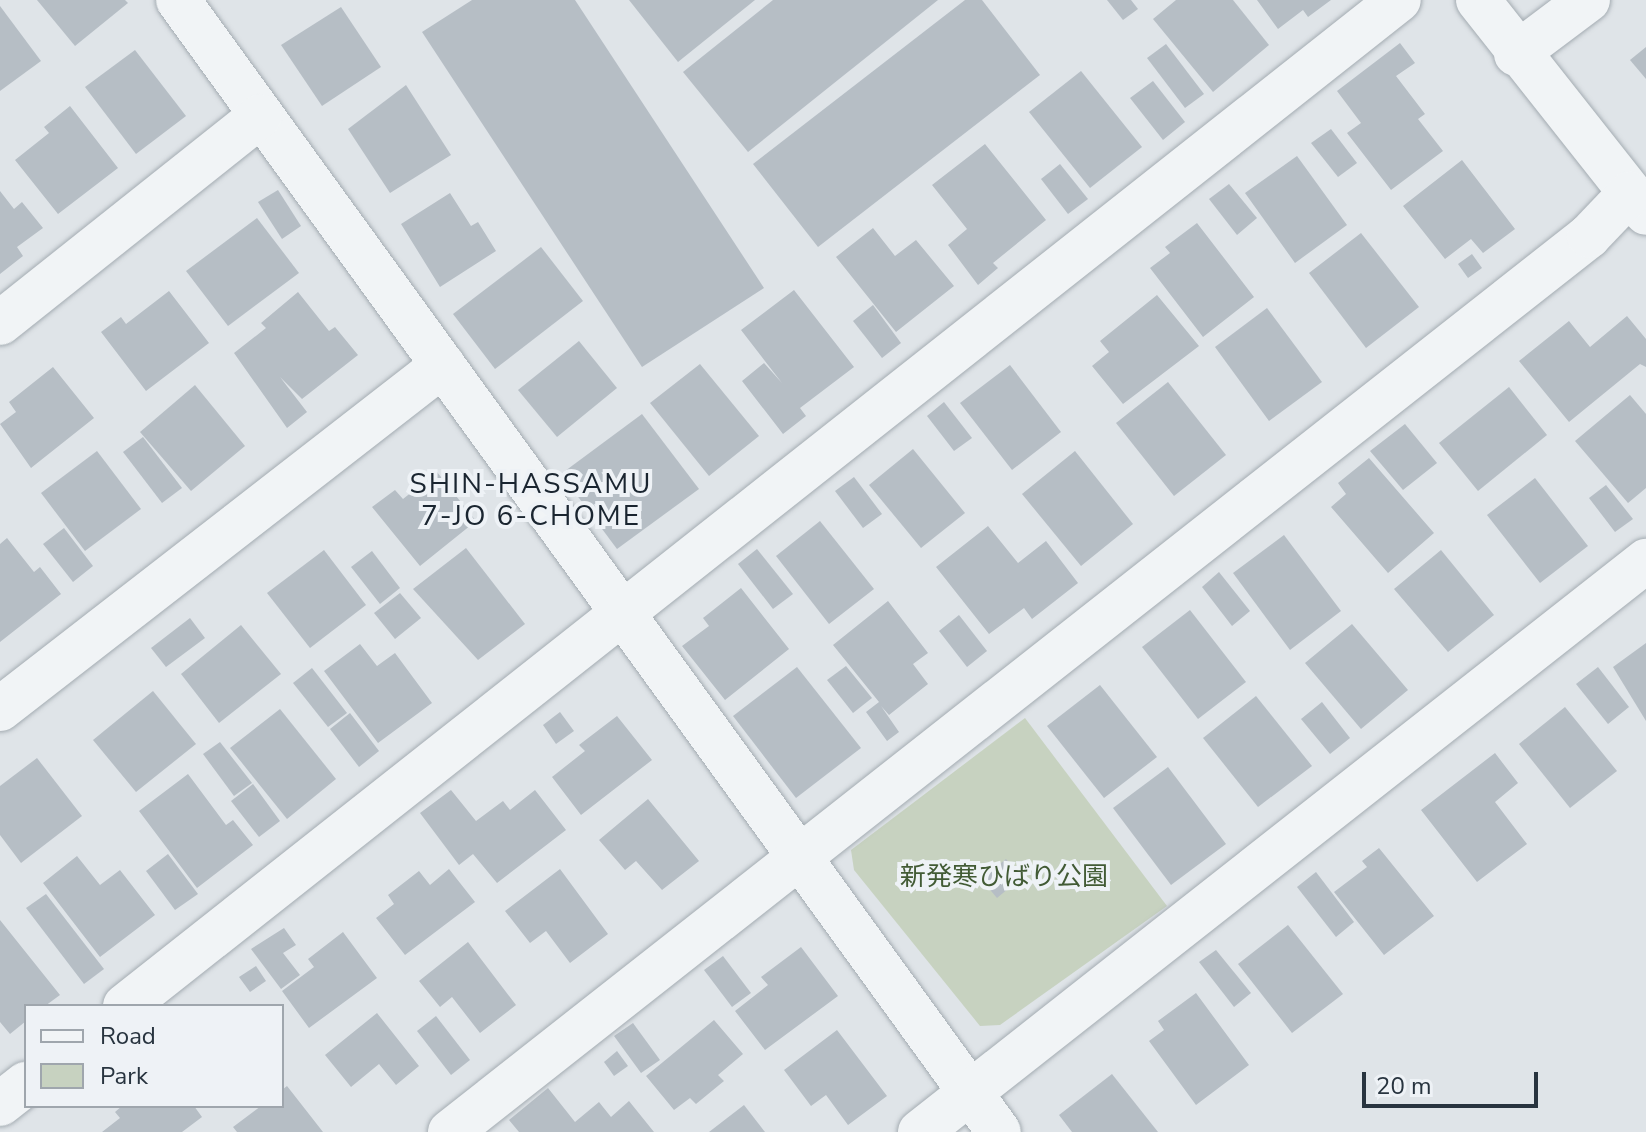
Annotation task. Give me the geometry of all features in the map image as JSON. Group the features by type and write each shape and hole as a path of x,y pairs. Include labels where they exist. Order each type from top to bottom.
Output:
{"street":[{"path":"178,0 999,1132"},
{"path":"128,1004 1399,0"},
{"path":"450,1132 1589,236 1638,203 1516,54 1478,0"},
{"path":"1516,54 1588,0"},
{"path":"0,323 260,116"},
{"path":"0,709 443,365"},
{"path":"920,1132 1646,561"},
{"path":"0,1104 24,1086"}],"green space":[{"name":"新発寒ひばり公園","path":"1025,718 1167,906 1000,1025 980,1026 854,870 851,850"}],"building":[{"path":"37,0 125,0 128,3 75,46"},
{"path":"472,0 575,0 764,288 642,367 422,32"},
{"path":"629,0 755,0 678,62"},
{"path":"773,0 938,0 748,152 683,72"},
{"path":"965,0 982,0 1040,75 818,247 753,164"},
{"path":"1107,0 1131,0 1138,9 1123,20"},
{"path":"1176,0 1233,0 1269,45 1213,92 1153,19"},
{"path":"1257,0 1331,0 1308,17 1303,10 1278,29"},
{"path":"0,6 41,61 0,91"},
{"path":"341,7 381,67 322,106 281,45"},
{"path":"1400,43 1415,63 1396,76 1425,114 1418,119 1443,151 1391,190 1347,133 1361,123 1337,91"},
{"path":"1166,44 1204,94 1185,108 1147,58"},
{"path":"1646,47 1646,79 1630,60"},
{"path":"135,50 186,116 136,154 85,87"},
{"path":"1081,71 1142,147 1090,188 1029,112"},
{"path":"1153,81 1185,122 1163,140 1130,98"},
{"path":"406,85 451,155 390,193 348,129"},
{"path":"70,106 118,168 58,214 15,160 49,133 44,127"},
{"path":"1331,129 1357,163 1338,177 1311,143"},
{"path":"985,144 1046,220 993,263 998,268 978,285 948,245 967,229 932,185"},
{"path":"1297,156 1347,225 1295,263 1245,193"},
{"path":"1462,160 1515,229 1483,253 1471,239 1445,259 1403,206"},
{"path":"1060,164 1088,199 1068,214 1041,179"},
{"path":"1229,184 1257,218 1237,235 1209,199"},
{"path":"278,190 301,226 282,239 258,202"},
{"path":"0,191 14,209 22,202 43,228 17,247 23,256 0,274"},
{"path":"450,193 471,226 478,222 496,251 440,287 401,224"},
{"path":"257,218 299,273 228,326 186,271"},
{"path":"1197,223 1254,297 1203,337 1150,268 1170,253 1165,247"},
{"path":"873,228 895,256 916,240 954,286 896,332 836,257"},
{"path":"1361,233 1419,307 1366,348 1309,273"},
{"path":"541,247 583,301 495,369 453,314"},
{"path":"1472,254 1482,268 1468,278 1458,264"},
{"path":"794,290 854,367 800,408 806,416 783,434 742,381 764,363 782,383 741,330"},
{"path":"169,291 209,343 146,391 101,332 121,317 126,324"},
{"path":"298,292 329,331 335,327 358,355 302,399 280,377 307,412 287,428 234,353 266,328 261,323"},
{"path":"1157,295 1199,346 1123,404 1092,366 1109,352 1100,341"},
{"path":"873,305 901,343 882,358 853,321"},
{"path":"1267,308 1322,382 1269,421 1215,347"},
{"path":"1627,316 1646,339 1646,367 1640,364 1569,422 1519,361 1569,321 1590,347"},
{"path":"579,341 617,388 557,437 518,390"},
{"path":"700,364 759,436 709,476 650,403"},
{"path":"1010,365 1061,432 1012,470 960,403"},
{"path":"53,367 94,418 31,468 0,424 16,412 9,402"},
{"path":"1168,382 1226,455 1174,496 1116,423"},
{"path":"195,385 245,446 191,491 140,432"},
{"path":"1509,387 1547,435 1478,491 1439,443"},
{"path":"1630,395 1646,414 1646,488 1628,503 1575,441"},
{"path":"944,402 972,438 954,451 927,416"},
{"path":"642,414 699,489 617,549 561,474"},
{"path":"1405,424 1437,463 1403,490 1370,451"},
{"path":"143,437 182,488 162,503 123,452"},
{"path":"913,449 965,513 921,548 869,485"},
{"path":"97,451 141,509 85,551 41,493"},
{"path":"1075,451 1133,524 1081,566 1022,494"},
{"path":"1369,458 1434,533 1388,573 1331,507 1346,494 1338,483"},
{"path":"437,472 476,521 420,566 372,507 395,490 403,499"},
{"path":"854,477 882,514 863,528 835,491"},
{"path":"1535,478 1588,546 1540,583 1487,515"},
{"path":"1606,485 1633,519 1615,532 1589,498"},
{"path":"820,521 874,589 829,624 776,556"},
{"path":"988,526 1018,563 1046,541 1078,583 1032,619 1024,608 989,634 936,567"},
{"path":"64,528 93,566 73,582 43,544"},
{"path":"1284,535 1341,611 1290,650 1233,573"},
{"path":"7,538 34,572 40,567 61,594 0,642 0,544"},
{"path":"466,548 525,624 478,660 413,589"},
{"path":"757,549 793,594 773,609 738,564"},
{"path":"324,550 366,605 310,648 267,593"},
{"path":"1441,550 1494,615 1448,652 1394,589"},
{"path":"372,551 400,588 380,604 351,567"},
{"path":"1219,572 1250,611 1232,626 1202,587"},
{"path":"741,588 789,649 725,700 682,646 709,626 703,618"},
{"path":"400,593 421,618 395,639 374,613"},
{"path":"888,601 928,653 913,664 928,684 889,715 881,706 899,732 887,741 866,712 879,702 833,645"},
{"path":"1190,610 1246,682 1198,719 1142,647"},
{"path":"959,615 987,651 967,667 939,631"},
{"path":"190,618 205,638 166,667 151,648"},
{"path":"1352,624 1408,690 1361,729 1305,663"},
{"path":"241,625 281,674 219,723 181,674"},
{"path":"1646,643 1646,721 1613,667"},
{"path":"360,644 377,666 395,653 432,703 378,743 324,671"},
{"path":"846,666 872,698 853,713 827,680"},
{"path":"797,667 861,748 796,798 733,716"},
{"path":"1598,667 1629,707 1608,724 1576,684"},
{"path":"312,668 347,713 328,727 293,683"},
{"path":"1100,685 1157,757 1104,798 1047,726"},
{"path":"153,691 196,744 136,792 93,740"},
{"path":"1256,696 1312,766 1258,807 1203,738"},
{"path":"1322,702 1350,738 1330,754 1301,719"},
{"path":"1565,707 1617,771 1570,808 1519,744"},
{"path":"280,709 336,779 287,819 230,748"},
{"path":"560,712 574,731 556,744 543,725"},
{"path":"350,713 379,751 359,767 330,729"},
{"path":"617,716 652,760 581,815 552,777 585,751 579,745"},
{"path":"220,742 252,783 234,796 203,754"},
{"path":"1495,753 1518,783 1495,802 1527,844 1477,882 1421,810"},
{"path":"37,758 82,816 21,863 0,835 0,786"},
{"path":"1168,767 1226,844 1171,885 1113,808"},
{"path":"188,774 226,825 233,820 253,845 197,888 139,811"},
{"path":"253,784 280,821 259,837 231,801"},
{"path":"451,790 476,821 503,801 510,810 535,790 566,830 497,883 473,854 459,865 420,813"},
{"path":"648,799 699,861 662,890 636,861 625,870 599,840"},
{"path":"1379,848 1434,916 1384,955 1334,892 1367,867 1362,861"},
{"path":"168,854 198,894 175,910 146,871"},
{"path":"77,856 100,885 120,870 155,915 100,957 43,883"},
{"path":"1006,859 1021,878 997,898 981,879"},
{"path":"449,869 475,902 405,955 376,918 394,904 388,895 419,871 430,885"},
{"path":"560,869 608,934 570,963 546,931 530,943 505,911"},
{"path":"1316,872 1354,922 1336,937 1297,887"},
{"path":"46,894 104,969 84,984 26,908"},
{"path":"0,920 60,995 48,1004 24,1004 24,1023 10,1034 0,1022"},
{"path":"1288,925 1343,994 1292,1033 1238,964"},
{"path":"284,928 296,945 283,953 300,975 281,989 251,949"},
{"path":"343,932 377,978 309,1028 282,991 314,967 308,959"},
{"path":"468,942 516,1005 480,1033 452,997 440,1007 419,981"},
{"path":"801,947 838,996 765,1050 735,1011 768,985 761,977"},
{"path":"1216,950 1251,993 1234,1007 1199,962"},
{"path":"723,956 751,993 732,1007 704,970"},
{"path":"256,966 266,981 250,992 239,977"},
{"path":"1196,993 1249,1065 1196,1105 1149,1041 1164,1030 1158,1021"},
{"path":"377,1013 419,1066 396,1085 379,1064 351,1087 325,1055"},
{"path":"436,1016 470,1060 451,1075 417,1031"},
{"path":"714,1020 743,1054 718,1075 724,1081 696,1104 690,1098 674,1110 646,1076"},
{"path":"633,1023 660,1060 641,1073 614,1036"},
{"path":"837,1030 887,1096 848,1125 826,1095 811,1106 784,1070"},
{"path":"617,1051 628,1066 614,1076 604,1062"},
{"path":"1112,1074 1158,1132 1072,1132 1059,1115"},
{"path":"287,1086 323,1132 237,1132 233,1127 258,1108 284,1108 284,1088"},
{"path":"548,1088 575,1122 599,1102 611,1117 629,1101 654,1132 519,1132 509,1120"},
{"path":"744,1105 765,1132 709,1132"},
{"path":"120,1108 195,1108 202,1117 182,1132 102,1132 120,1118 115,1112"}],"district":[{"name":"SHIN-HASSAMU 7-JO 6-CHOME","path":"531,500"}]}
